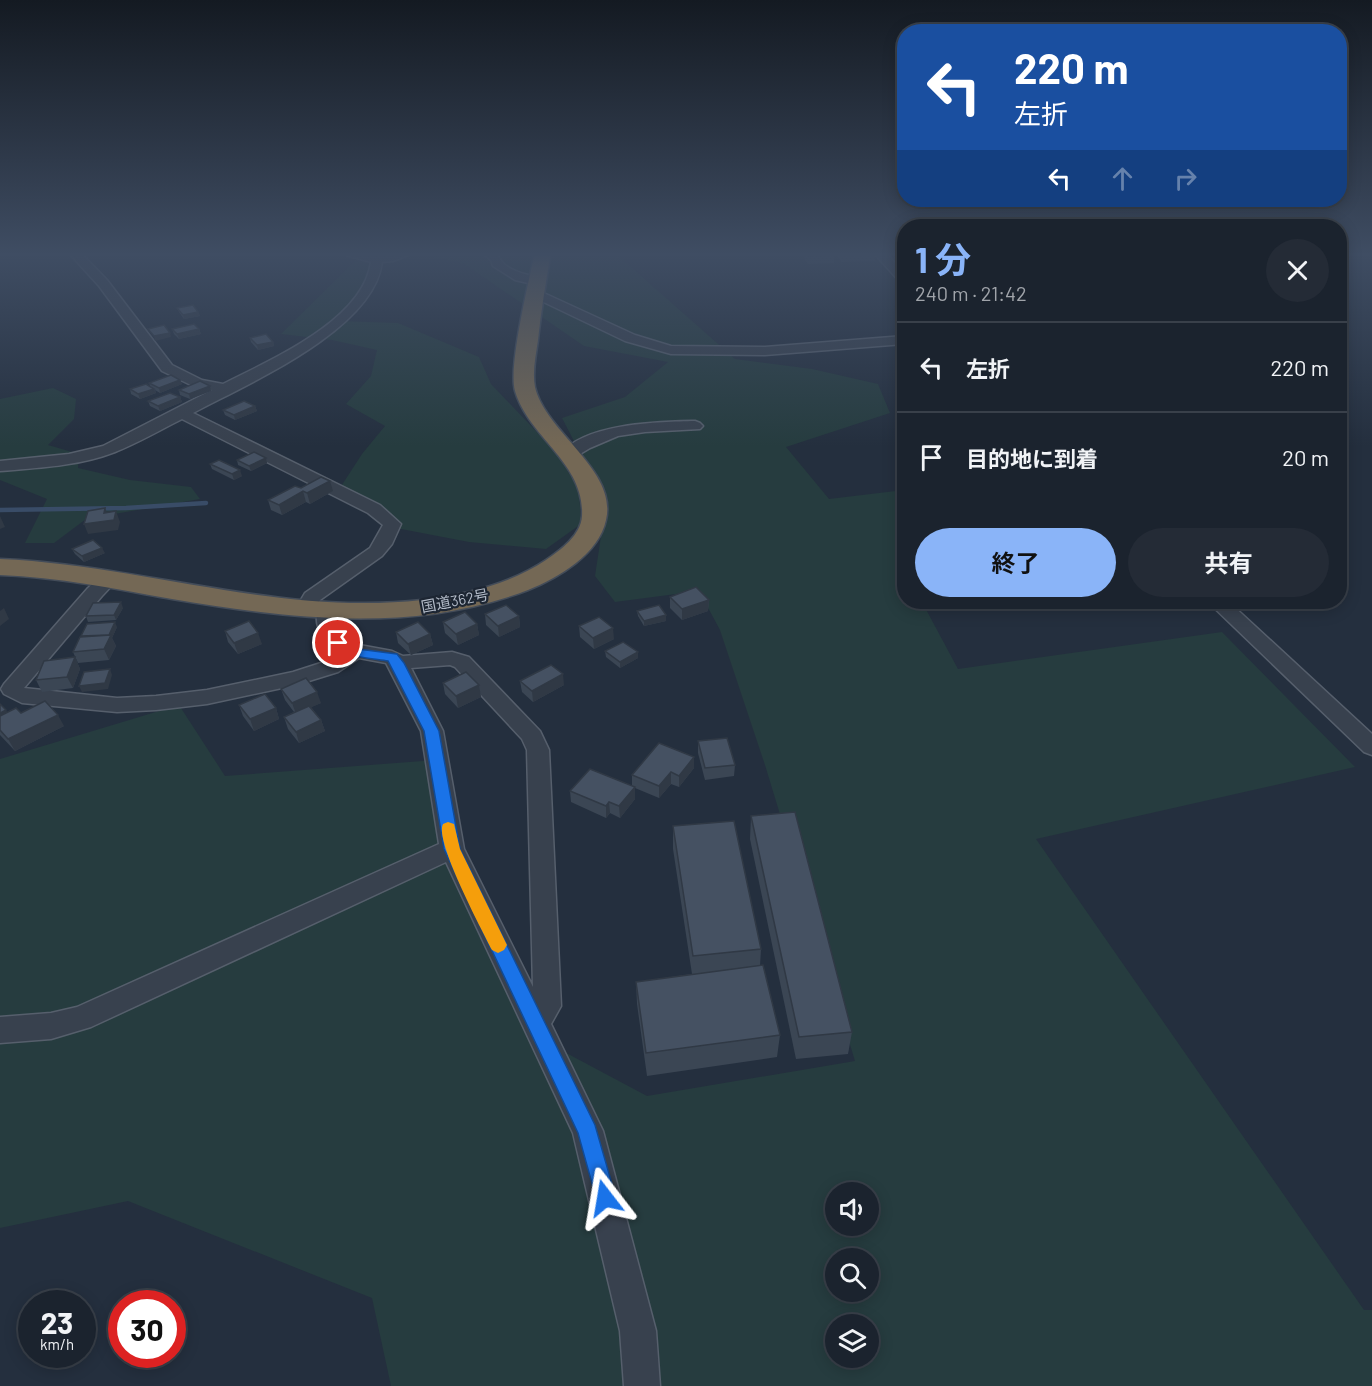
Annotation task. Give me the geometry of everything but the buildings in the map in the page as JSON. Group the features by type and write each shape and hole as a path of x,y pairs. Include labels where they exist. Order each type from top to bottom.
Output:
{"highway":[{"name":"国道362号","path":"0,567 61,570 316,611 416,609 477,599 514,587 550,570 578,547 594,520 593,492 582,469 534,412 524,388 532,317"}],"street":[{"path":"129,317 167,368 198,383 225,389"},
{"path":"0,466 42,463 91,455 124,442 182,413 329,331 342,317"},
{"path":"591,317 630,338 671,350 765,351 897,341"},
{"path":"182,413 374,509 392,524 383,544 376,552 312,597 316,611 338,643 354,652 392,657 398,663 432,731 452,849 588,1131 638,1330 642,1386"},
{"path":"569,454 600,436 622,429 695,426"},
{"path":"109,579 95,592 11,689 22,696 117,705 156,703 207,697 296,678 331,667 354,652"},
{"path":"1225,609 1372,747"},
{"path":"398,663 452,658 462,662 532,736 538,750 547,1006 535,1023"},
{"path":"0,1030 51,1026 81,1018 452,849"}],"green space":[{"path":"299,317 342,317 339,321 398,323 479,357 491,384 555,451 579,489 581,524 546,549 469,542 401,529 338,491 362,454 385,426 346,404 371,376 377,350 332,340 281,334"},
{"path":"541,317 687,317 735,359 812,369 878,384 890,413 786,447 829,499 897,491 897,609 926,609 958,669 1222,632 1355,767 1036,839 1364,1310 1372,1310 1372,1386 391,1386 372,1298 128,1201 0,1228 0,759 179,705 225,776 436,760 442,854 525,1031 647,1096 855,1061 765,765 720,630 699,591 615,602 595,576 606,503 562,418 625,397 668,362 584,346"},
{"path":"53,388 76,399 74,419 48,445 79,454 78,468 130,480 191,487 200,499 86,519 54,543 25,543 47,499 0,480 0,399"}],"waterway":[{"path":"0,510 126,508 206,503"}],"slow traffic":[{"path":"448,828 452,849 498,945"}],"route":[{"path":"338,643 354,652 392,657 398,663 432,731 452,849 588,1131 605,1198"}]}
